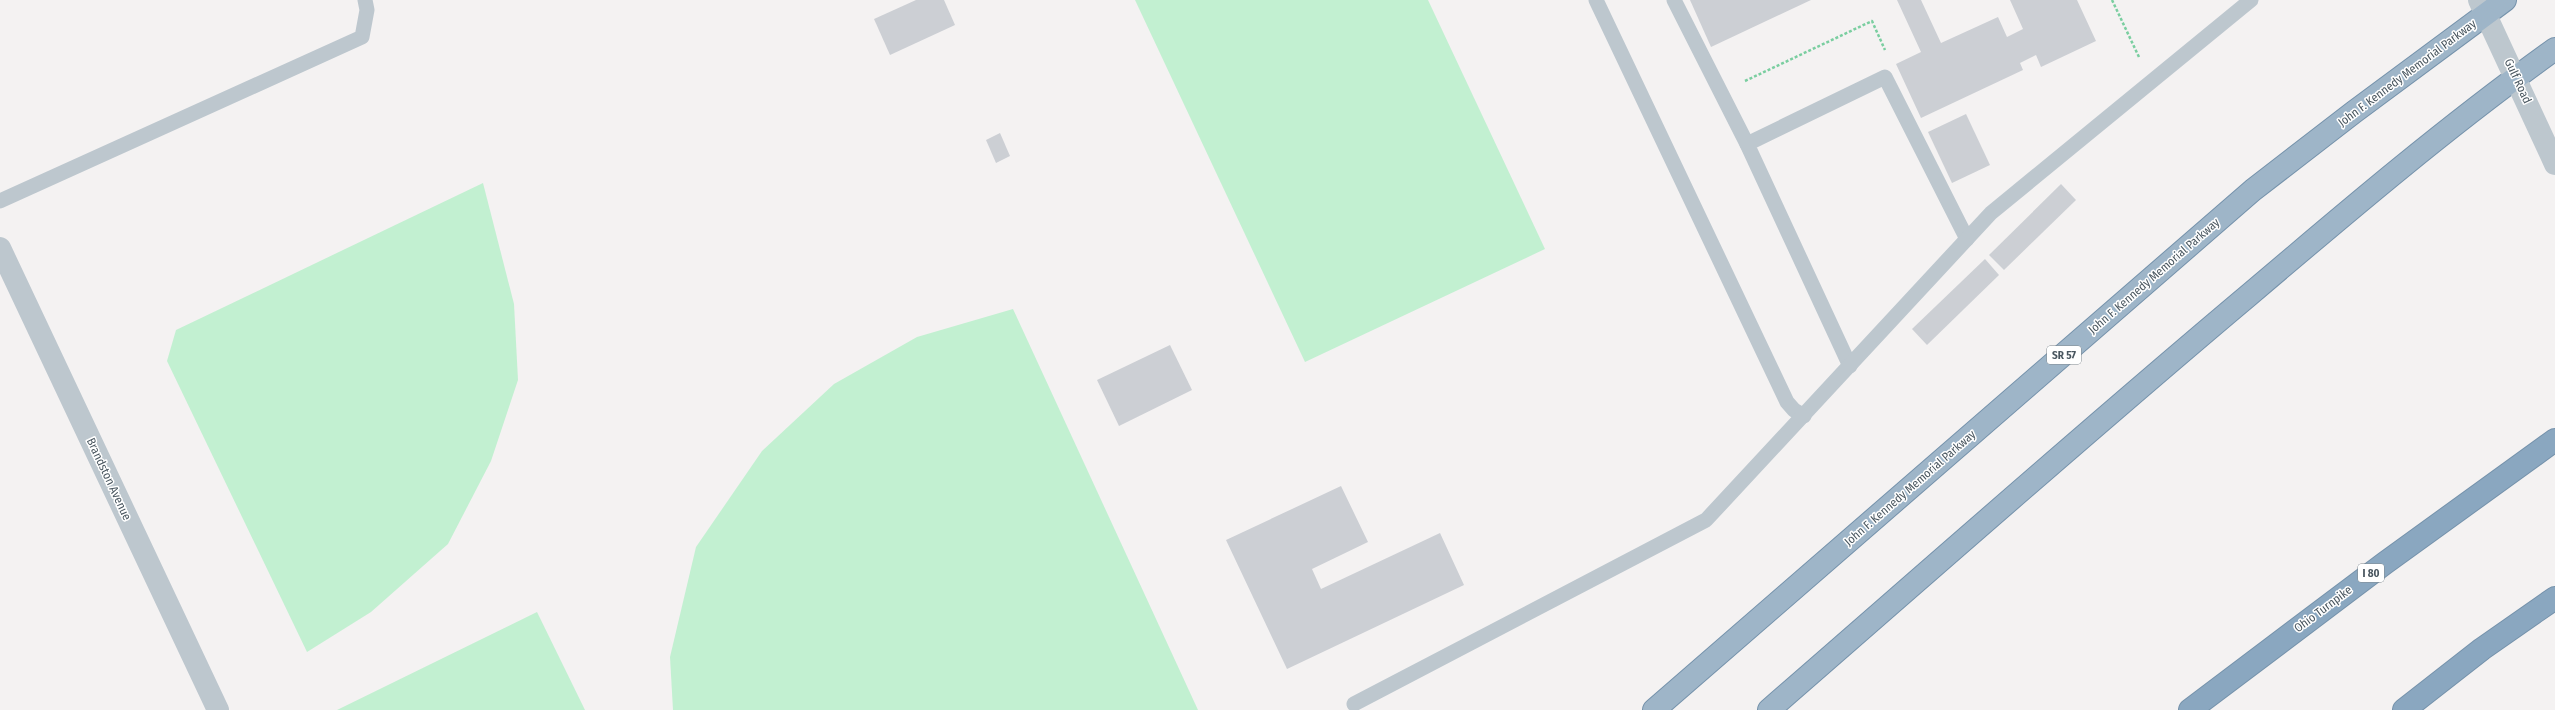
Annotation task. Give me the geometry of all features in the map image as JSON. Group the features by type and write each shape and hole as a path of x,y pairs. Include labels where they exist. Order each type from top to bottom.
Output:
{"highway":[{"name":"John F. Kennedy Memorial Parkway","path":"1654,710 2253,190 2482,7 2505,0"},
{"path":"1769,710 2118,406 2371,192 2516,77 2555,49"},
{"name":"Ohio Turnpike","path":"2190,710 2385,563 2555,440"},
{"path":"2404,710 2482,649 2555,598"}],"street":[{"name":"Gulf Road","path":"2482,7 2516,77 2555,164"},
{"name":"Brandston Avenue","path":"0,248 218,710"}],"lane":[{"path":"0,201 362,37 367,10 365,0"},
{"path":"1596,0 1787,402 1794,410 1804,416"},
{"path":"1674,0 1746,144 1850,366"},
{"path":"1354,704 1706,520 1991,213 2251,0"},
{"path":"1746,144 1885,77 1967,240"}],"path":[{"path":"2112,0 2141,62"},
{"path":"1744,81 1872,21 1887,54"}],"green space":[{"path":"1135,0 1428,0 1545,249 1305,362"},
{"path":"483,183 514,304 518,380 491,461 448,544 371,612 307,652 167,361 176,330"},
{"path":"1013,309 1198,710 673,710 670,657 696,547 762,451 834,384 917,337"},
{"path":"537,612 585,710 337,710"}],"building":[{"path":"916,0 944,0 955,25 890,55 874,19"},
{"path":"1690,0 1811,0 1711,47"},
{"path":"1897,0 1921,0 1941,43 1998,17 2007,37 2023,29 2010,0 2077,0 2096,41 2041,67 2036,55 2020,63 2023,70 1921,118 1896,64 1921,52"},
{"path":"1966,114 1990,165 1952,183 1928,132"},
{"path":"1000,133 1010,156 996,163 986,140"},
{"path":"2061,184 2076,200 2004,270 1989,255"},
{"path":"1985,259 1999,275 1927,345 1912,329"},
{"path":"1170,345 1192,390 1119,426 1097,380"},
{"path":"1341,486 1368,542 1312,569 1321,589 1440,533 1464,585 1287,669 1226,540"}]}
